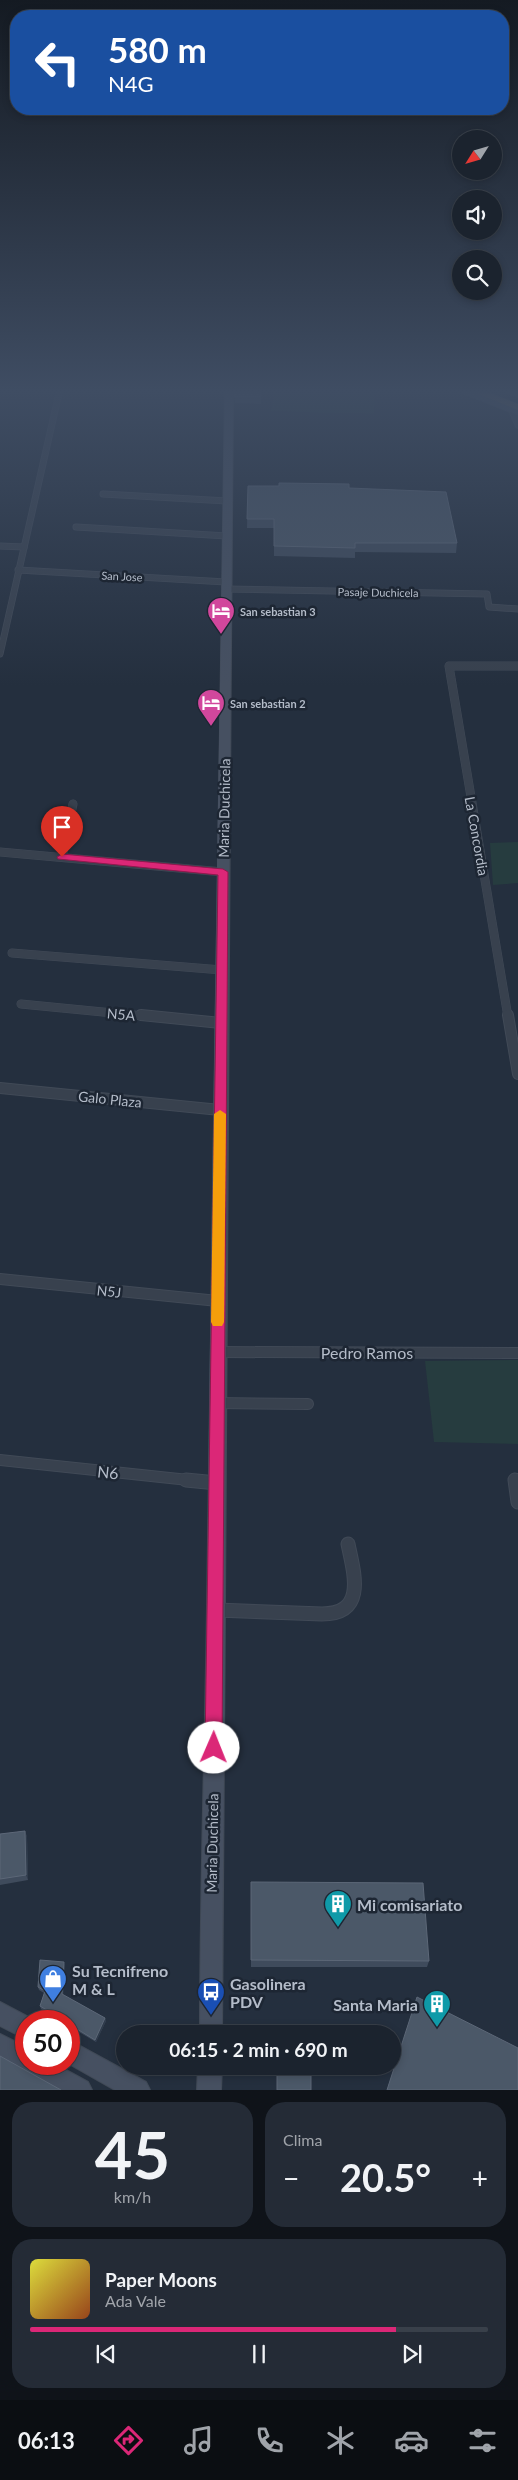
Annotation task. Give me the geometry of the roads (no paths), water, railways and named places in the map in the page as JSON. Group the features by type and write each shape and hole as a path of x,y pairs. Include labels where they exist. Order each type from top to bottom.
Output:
{"main road":[{"name":"Maria Duchicela","path":"211,2025 211,1867 216,1610 217,1352 227,491"},
{"path":"0,2013 15,2022"},
{"path":"0,2045 15,2054"},
{"path":"80,2058 138,2090"},
{"path":"53,2075 80,2090"},
{"path":"209,2090 210,2075"}],"street":[{"path":"0,654 37,491"},
{"path":"103,494 227,501"},
{"path":"76,527 227,536"},
{"path":"0,546 24,547"},
{"name":"San Jose","path":"18,570 226,586"},
{"name":"Pasaje Duchicela","path":"226,586 487,594 490,607 518,609"},
{"name":"La Concordia","path":"518,666 449,666 518,1074"},
{"path":"62,857 73,804"},
{"path":"0,852 223,872"},
{"path":"12,953 222,970"},
{"name":"N5A","path":"21,1004 221,1023"},
{"name":"Galo Plaza","path":"0,1088 220,1110"},
{"name":"N5J","path":"0,1279 218,1301"},
{"name":"Pedro Ramos","path":"217,1352 518,1353"},
{"path":"217,1403 308,1404"},
{"name":"N6","path":"0,1460 217,1484"},
{"path":"515,1480 518,1502"},
{"path":"216,1610 322,1614 338,1612 351,1601 356,1582 348,1544"}],"place":[{"name":"San sebastian 3","path":"221,635"},
{"name":"San sebastian 2","path":"211,727"},
{"name":"Mi comisariato","path":"338,1928"},
{"name":"Su Tecnifreno M & L","path":"53,2003"},
{"name":"Gasolinera PDV","path":"211,2016"},
{"name":"Santa Maria","path":"437,2028"}]}
